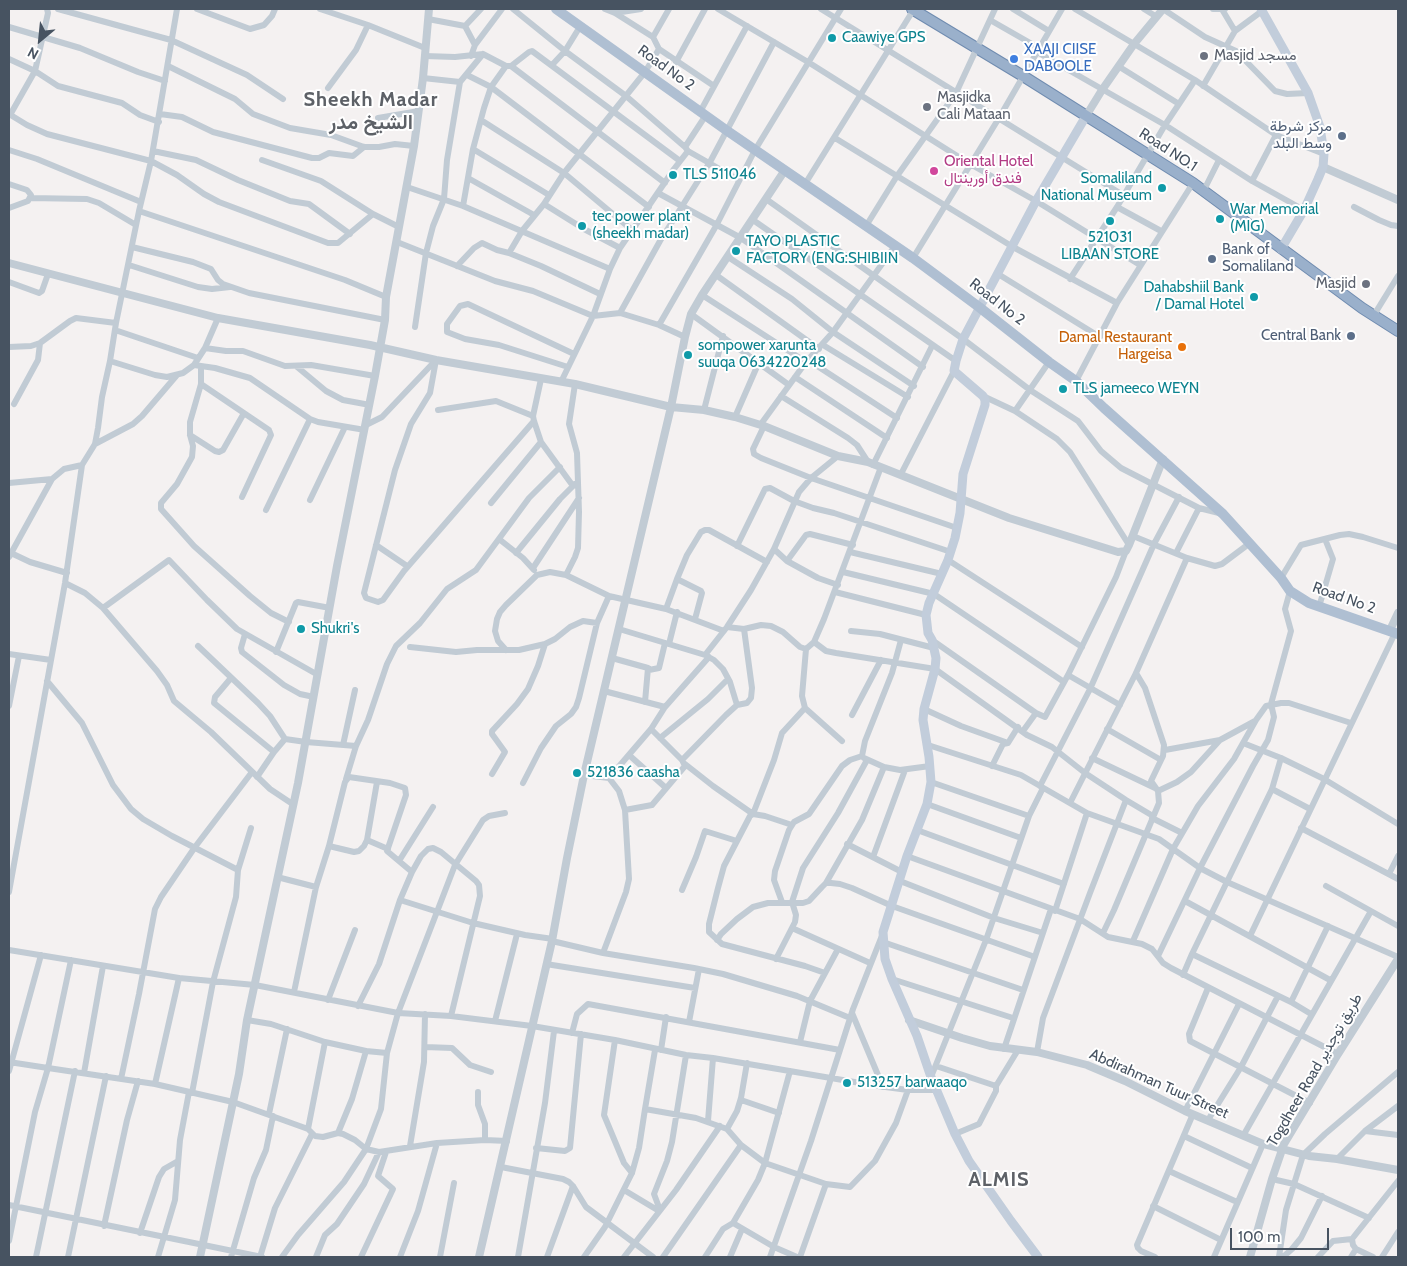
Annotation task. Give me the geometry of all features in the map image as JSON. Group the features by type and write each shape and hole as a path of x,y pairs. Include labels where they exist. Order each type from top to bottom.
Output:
{"highway":[{"name":"Road NO.1","path":"913,9 1204,190 1281,249 1398,330"}],"main road":[{"name":"Road No 2","path":"561,10 726,130 912,258 980,307 1076,381 1223,514 1281,578 1290,591 1309,603 1394,632"},
{"path":"1262,10 1308,92 1320,127 1324,154 1322,167 1304,210 1281,249"},
{"path":"1038,1257 969,1161 955,1134 892,979 885,959 883,932 907,856 927,804 931,782 924,709 935,669 936,658 933,644 928,634 926,615 949,556 957,528 963,474 986,400 954,371 956,361 963,339 1036,201 1086,116"}],"street":[{"path":"47,9 35,71 9,114 47,134 152,162 219,202 320,240 335,244 373,214"},
{"path":"58,9 171,40 246,75 283,99"},
{"path":"9,892 67,573 82,465 95,444 102,397 136,225 152,162 177,9"},
{"path":"197,9 250,29 264,25 275,9"},
{"path":"320,9 368,25 425,52 455,58 483,54 508,66 665,183"},
{"path":"200,1257 239,1074 247,1020 294,805 370,405 385,320 386,297 414,146 423,78 429,9"},
{"path":"465,26 481,9"},
{"path":"471,56 474,45 502,9"},
{"path":"512,9 626,96 687,149 740,180"},
{"path":"604,9 615,13 653,37 660,49 676,62 714,86"},
{"path":"615,13 641,9"},
{"path":"653,37 669,9"},
{"path":"676,62 705,9"},
{"path":"719,9 808,62 970,164 1036,201 1140,265"},
{"path":"821,9 1123,195"},
{"path":"659,325 716,226 755,150 841,9"},
{"path":"805,184 913,9"},
{"path":"866,226 924,135 956,93 995,9"},
{"path":"1013,9 1049,31"},
{"path":"912,258 999,118 1062,9"},
{"path":"1075,9 1195,80 1276,135 1324,154"},
{"path":"1144,9 1157,17"},
{"path":"1086,116 1118,66 1163,9 1205,37 1236,51 1276,91 1287,94 1308,92"},
{"path":"1213,9 1224,10 1235,31"},
{"path":"1203,86 1235,31 1262,10"},
{"path":"428,19 465,26"},
{"path":"990,20 1102,90 1165,125 1252,181 1304,210"},
{"path":"328,88 356,50 368,25"},
{"path":"552,65 565,51 581,25"},
{"path":"465,26 474,45"},
{"path":"560,382 593,316 600,294 620,248 687,149 714,86 747,26"},
{"path":"9,28 80,48 165,81"},
{"path":"620,313 660,241 710,162 774,42"},
{"path":"509,253 522,230 544,204 564,173 645,72 660,49"},
{"path":"464,206 473,150 491,87 508,66 530,51 552,65 680,161"},
{"path":"415,327 426,253 433,226 444,199 460,82 483,54"},
{"path":"9,59 35,71 58,86 122,103 140,115 158,122"},
{"path":"168,66 235,99 260,118 290,128 331,136 364,147 395,144 414,146"},
{"path":"1118,66 1178,104"},
{"path":"467,75 491,87 649,207"},
{"path":"423,78 460,82"},
{"path":"1070,279 1117,207 1178,104 1195,80"},
{"path":"378,118 419,111"},
{"path":"160,114 182,118 213,132 312,158 319,158 329,153 353,156 364,147"},
{"path":"481,120 564,173 632,230"},
{"path":"1252,181 1276,135"},
{"path":"835,138 946,204 1012,247 1117,303"},
{"path":"9,150 37,159 141,202"},
{"path":"473,150 550,195"},
{"path":"153,151 196,160 238,180 290,201 309,204 350,234"},
{"path":"262,160 321,181 399,228"},
{"path":"1204,190 1219,160"},
{"path":"1322,167 1398,200"},
{"path":"479,1257 552,940 584,775 671,407 685,337 692,314 702,295 785,170"},
{"path":"468,178 534,215"},
{"path":"1076,381 1117,303 1193,183"},
{"path":"9,184 30,192 30,198"},
{"path":"407,187 464,206 610,269"},
{"path":"658,193 741,238 923,367"},
{"path":"9,208 28,201 30,198 87,199 136,225"},
{"path":"766,198 963,339 1030,390 1078,421 1101,451 1121,468 1199,508 1223,514"},
{"path":"544,204 584,229 620,248"},
{"path":"1117,207 1162,231"},
{"path":"1354,208 1385,223 1398,226"},
{"path":"139,211 345,280 386,297"},
{"path":"753,220 956,361"},
{"path":"397,242 495,281 533,291 593,316 620,313 659,325 685,337"},
{"path":"457,266 480,243 486,244 600,294"},
{"path":"895,246 833,332 789,384 763,425 753,449 754,454 778,466 957,528"},
{"path":"132,247 193,262 210,269 218,280 249,293 385,320"},
{"path":"728,257 792,299 833,332 914,386"},
{"path":"9,263 218,318 380,347 436,360 575,384 671,407 704,410 735,417 763,425 838,456 901,474 1009,518 1118,552 1128,548"},
{"path":"129,265 198,287 212,289 231,287"},
{"path":"9,282 39,293 42,291 48,274"},
{"path":"998,274 1100,337"},
{"path":"716,275 821,347 908,397"},
{"path":"1374,315 1398,276"},
{"path":"702,295 897,418"},
{"path":"568,367 499,345 465,339 448,332 447,324 460,306 468,304 574,354"},
{"path":"692,314 789,384"},
{"path":"9,347 30,346 40,343 70,320 76,318 116,327 198,358"},
{"path":"218,318 205,348 198,358 197,366 201,384 190,422 190,435 193,446 192,457 177,484 161,503 161,509 194,546 250,596 271,613 289,622"},
{"path":"704,410 723,336"},
{"path":"14,404 38,360 40,343"},
{"path":"842,741 805,708 802,696 806,649 814,642 853,545 870,498 874,465 932,346"},
{"path":"205,348 243,351 285,366 311,365 375,376"},
{"path":"110,361 155,376 167,377 183,373 197,366 215,368 250,378 310,419 345,427 365,427 382,417 436,360"},
{"path":"436,360 430,394 411,424 395,470 364,594 366,598 378,602 383,600 407,566 534,419"},
{"path":"735,417 759,362"},
{"path":"1015,411 1049,362"},
{"path":"296,366 326,391 343,400 370,405"},
{"path":"901,474 954,371"},
{"path":"95,444 133,424 177,375"},
{"path":"794,377 887,438"},
{"path":"541,379 534,419 541,442 560,467 576,483"},
{"path":"201,384 269,430 271,436 242,497"},
{"path":"566,575 578,548 577,454 569,424 575,384"},
{"path":"781,396 848,438 874,465"},
{"path":"983,396 1015,411 1057,439 1070,452 1128,548"},
{"path":"438,410 496,401 534,419"},
{"path":"190,435 219,452 244,413"},
{"path":"266,510 310,419"},
{"path":"310,500 345,427"},
{"path":"491,503 541,442"},
{"path":"610,778 651,729 665,708 707,656 725,629 767,562 799,492 811,478 838,456"},
{"path":"851,632 880,634 901,640 933,644 1036,713 1045,717 1066,679 1116,577 1162,459"},
{"path":"67,573 10,555 52,479 64,469 82,465"},
{"path":"294,992 316,887 329,846 346,779 356,746 368,720 387,664 396,646 420,623 447,589 476,570 529,498 560,467"},
{"path":"9,483 52,479"},
{"path":"516,553 576,483"},
{"path":"737,546 765,489 770,488 794,501 861,522 949,556 1082,647"},
{"path":"931,1077 986,940 1021,838 1041,787 1090,688 1154,544 1179,497"},
{"path":"533,568 578,498"},
{"path":"1176,553 1199,508"},
{"path":"666,609 676,579 687,555 701,532 705,530 709,530 767,562"},
{"path":"787,561 806,535 810,534 853,545"},
{"path":"1281,578 1301,545 1348,534 1398,548"},
{"path":"1133,536 1187,558 1215,566 1222,564 1250,543"},
{"path":"1319,606 1333,559 1326,539"},
{"path":"499,540 533,568 538,575"},
{"path":"376,545 407,566"},
{"path":"774,549 787,561 818,578 838,585"},
{"path":"850,552 942,574"},
{"path":"1070,803 1136,673 1187,558"},
{"path":"103,608 169,560 207,600 245,634 318,675"},
{"path":"506,650 501,646 495,635 497,619 506,604 538,575 555,572 566,575 609,596 677,612 725,629 744,629 760,625 770,626 783,632 800,647 806,649"},
{"path":"843,572 934,594 1066,679 1090,688 1120,704"},
{"path":"676,579 702,593 695,619"},
{"path":"65,583 85,593 103,608 157,671 167,685 174,700 211,732 257,778 294,805"},
{"path":"1158,956 1200,868 1268,740 1274,717 1271,704 1291,630 1285,609 1290,591"},
{"path":"834,592 926,615"},
{"path":"524,783 541,748 551,733 576,707 597,623 609,596"},
{"path":"276,652 298,602 330,608"},
{"path":"612,658 646,667 649,670 659,668 677,612"},
{"path":"1250,936 1394,632 1398,613"},
{"path":"410,646 456,652 519,650 545,644 584,620 597,623"},
{"path":"619,628 707,656 723,669 738,705"},
{"path":"625,810 652,805 684,768 684,762 726,715 738,705 747,703 752,698 744,629"},
{"path":"245,634 240,648 242,652 284,685 300,694 314,697"},
{"path":"776,959 792,928 796,915 792,902 806,861 838,813 864,758 866,741 895,663 901,640"},
{"path":"814,642 826,651 935,669 1033,738 1052,747 1085,773 1152,817 1182,833"},
{"path":"492,774 505,752 492,734 492,731 528,689 545,644"},
{"path":"198,646 270,716 285,739 356,746"},
{"path":"9,654 51,660"},
{"path":"9,706 19,656"},
{"path":"852,715 881,660"},
{"path":"645,702 649,670"},
{"path":"1103,933 1159,803 1156,789 1151,781 1165,750 1145,688 1136,673"},
{"path":"231,678 215,697 214,703 274,752"},
{"path":"660,738 708,699 728,679"},
{"path":"47,681 82,723 113,785 131,809 143,819 238,870"},
{"path":"343,745 354,690"},
{"path":"604,691 665,708"},
{"path":"1133,941 1173,848 1198,806 1226,770 1266,706 1289,703 1351,723"},
{"path":"805,708 782,733 774,760 752,814 724,866 709,924 709,932 722,944 825,973"},
{"path":"924,709 961,726 1008,743"},
{"path":"992,766 1003,744 1008,743 1036,713"},
{"path":"1092,758 1156,789 1177,782 1190,772 1220,740 1256,720"},
{"path":"651,729 684,762 752,814 765,816 792,825"},
{"path":"1107,729 1161,760"},
{"path":"257,778 285,739"},
{"path":"1165,750 1220,740"},
{"path":"1243,743 1324,779 1398,824"},
{"path":"928,745 1021,775 1087,813 1159,840 1200,868 1227,882 1398,958"},
{"path":"629,755 666,788"},
{"path":"782,902 774,880 775,871 792,825 809,814 842,766 850,760 864,758 884,767 905,770 930,766"},
{"path":"1183,975 1210,915 1272,789 1280,758"},
{"path":"716,940 753,907 768,903 809,901 826,883 862,820 884,767"},
{"path":"873,857 905,770"},
{"path":"120,1079 155,909 195,847 252,772"},
{"path":"584,775 610,778 619,791 625,810 628,885 603,953"},
{"path":"346,779 351,776 401,785 406,789 406,795 388,853 412,872"},
{"path":"329,846 354,852 364,846 367,840 377,782"},
{"path":"931,782 1029,816"},
{"path":"1272,789 1310,809"},
{"path":"1037,1052 1043,1018 1126,800"},
{"path":"927,804 1021,838"},
{"path":"399,861 433,807"},
{"path":"282,1257 298,1235 344,1182 366,1149 381,1109 387,1053 398,1013 455,865 483,820 489,816 505,813"},
{"path":"1004,1049 1043,933 1064,884 1087,813"},
{"path":"158,1257 177,1187 178,1161 212,982 236,897 238,870 251,828"},
{"path":"1301,828 1398,879"},
{"path":"682,890 705,830 737,841"},
{"path":"917,830 1064,884"},
{"path":"367,840 388,849"},
{"path":"847,844 873,857 901,876 994,918 1043,933"},
{"path":"358,1006 378,964 400,900 412,872 421,856 428,849 437,850 479,885 480,893 451,1016"},
{"path":"907,856 1080,919 1112,938 1133,941 1147,946 1167,966 1338,1054"},
{"path":"1389,874 1398,856"},
{"path":"277,877 316,887"},
{"path":"826,883 840,884 892,906 1035,956"},
{"path":"1326,886 1398,926"},
{"path":"400,900 473,923 517,934 552,940 603,953 698,968 810,1001 851,1016 883,1087"},
{"path":"1185,901 1330,980"},
{"path":"1243,1136 1330,980 1371,911"},
{"path":"1291,1002 1328,926"},
{"path":"792,928 870,963"},
{"path":"328,1000 355,930"},
{"path":"770,1257 851,1016 883,932"},
{"path":"495,1021 517,934"},
{"path":"883,942 1023,990"},
{"path":"800,1042 810,1001 838,949"},
{"path":"9,950 179,978 255,985 398,1013 451,1016 532,1026 615,1040 686,1055 747,1063 883,1087 908,1090 937,1090"},
{"path":"1192,954 1312,1014"},
{"path":"9,1071 41,955"},
{"name":"Togdheer Road طريق توجدير","path":"1250,1257 1282,1150 1338,1054 1398,958"},
{"path":"9,1241 12,1206 48,1068 70,960"},
{"path":"546,964 695,988"},
{"path":"84,1072 103,966"},
{"path":"689,1022 698,968"},
{"path":"154,1084 179,978"},
{"path":"892,979 961,1003 1013,1018"},
{"path":"1208,988 1188,1038 1190,1041 1310,1103"},
{"path":"1208,1120 1241,1067 1278,996"},
{"path":"572,1034 577,1014 588,1004 840,1050"},
{"path":"1185,1111 1239,1004"},
{"path":"410,1146 425,1047 425,1014"},
{"path":"584,1257 607,1223 632,1173 639,1148 645,1109 666,1017"},
{"path":"247,1020 287,1029 325,1042 366,1051 387,1053"},
{"name":"Abdirahman Tuur Street","path":"909,1020 949,1034 1004,1049 1037,1052 1087,1065 1125,1081 1185,1111 1243,1136 1282,1150 1398,1170"},
{"path":"231,1254 254,1178 266,1150 287,1029"},
{"path":"518,1257 545,1103 554,1031"},
{"path":"536,1148 565,1151 570,1148 581,1034"},
{"path":"615,1040 604,1115 624,1163 632,1173"},
{"path":"12,1206 202,1245 231,1254 261,1257 275,1208 310,1131 325,1042"},
{"path":"425,1047 452,1048 462,1055 470,1065 491,1072"},
{"path":"955,1134 979,1124 996,1091 996,1086 1018,1050"},
{"path":"338,1133 352,1099 366,1051"},
{"path":"659,1211 654,1194 667,1161 677,1116 686,1055"},
{"path":"708,1121 713,1058"},
{"path":"10,1062 154,1084 233,1102 310,1131 315,1136 323,1137 338,1133 355,1140 366,1149 382,1152 438,1143 485,1140 506,1141"},
{"path":"624,1257 724,1127 741,1100 747,1063"},
{"path":"936,1066 996,1086"},
{"path":"36,1257 75,1071"},
{"path":"705,1257 723,1229 733,1223 758,1180 790,1071"},
{"path":"1278,1257 1286,1210 1304,1155 1333,1127 1398,1072"},
{"path":"68,1257 106,1076"},
{"path":"104,1226 127,1120 138,1082"},
{"path":"645,1109 708,1121 724,1127 741,1146 764,1163 826,1184 850,1187 875,1161 896,1123 908,1090"},
{"path":"478,1092 478,1105 485,1124 485,1140"},
{"path":"741,1100 779,1113"},
{"path":"1337,1159 1364,1131 1398,1106"},
{"path":"1151,1256 1138,1248 1137,1245 1193,1114"},
{"path":"1364,1131 1398,1135"},
{"path":"1184,1136 1252,1168"},
{"path":"400,1257 418,1211 438,1143"},
{"path":"1214,1257 1263,1144"},
{"path":"663,1257 741,1146"},
{"path":"316,1257 325,1235 337,1224 364,1184 382,1152"},
{"path":"361,1257 393,1189 378,1176 382,1152"},
{"path":"140,1233 159,1177 164,1169 178,1161"},
{"path":"501,1167 562,1179 573,1186 586,1207 653,1257"},
{"path":"1169,1171 1238,1202"},
{"path":"1272,1179 1294,1184 1369,1218"},
{"path":"1373,1257 1356,1249 1352,1245 1352,1239 1398,1181"},
{"path":"440,1257 454,1183"},
{"path":"733,1223 774,1247 799,1257 826,1184"},
{"path":"548,1257 573,1186"},
{"path":"624,1190 659,1211"},
{"path":"1282,1257 1292,1250 1301,1238 1322,1196"},
{"path":"1153,1206 1221,1240"},
{"path":"730,1257 742,1228"},
{"path":"1382,1257 1398,1232"},
{"path":"1318,1257 1333,1241 1352,1239"},
{"path":"1351,1257 1356,1249"}],"place":[{"name":"Caawiye GPS","path":"832,38"},
{"name":"Masjid مسجد","path":"1204,56"},
{"name":"XAAJI CIISE DABOOLE","path":"1014,59"},
{"name":"Masjidka Cali Mataan","path":"927,107"},
{"name":"مركز شرطة وسط البلد","path":"1342,136"},
{"name":"Oriental Hotel فندق أورينتال","path":"934,171"},
{"name":"TLS 511046","path":"673,175"},
{"name":"Somaliland National Museum","path":"1162,188"},
{"name":"War Memorial (MIG)","path":"1220,219"},
{"name":"521031 LIBAAN STORE","path":"1110,221"},
{"name":"tec power plant (sheekh madar)","path":"582,226"},
{"name":"TAYO PLASTIC FACTORY (ENG:SHIBIIN","path":"736,251"},
{"name":"Bank of Somaliland","path":"1212,259"},
{"name":"Masjid","path":"1366,284"},
{"name":"Dahabshiil Bank / Damal Hotel","path":"1254,297"},
{"name":"Central Bank","path":"1351,336"},
{"name":"Damal Restaurant Hargeisa","path":"1182,347"},
{"name":"sompower xarunta suuqa 0634220248","path":"688,355"},
{"name":"TLS jameeco WEYN","path":"1063,389"},
{"name":"Shukri's","path":"301,629"},
{"name":"521836 caasha","path":"577,773"},
{"name":"513257 barwaaqo","path":"847,1083"}],"district":[{"name":"Sheekh Madar الشيخ مدر","path":"371,112"},
{"name":"ALMIS","path":"999,1180"}]}
